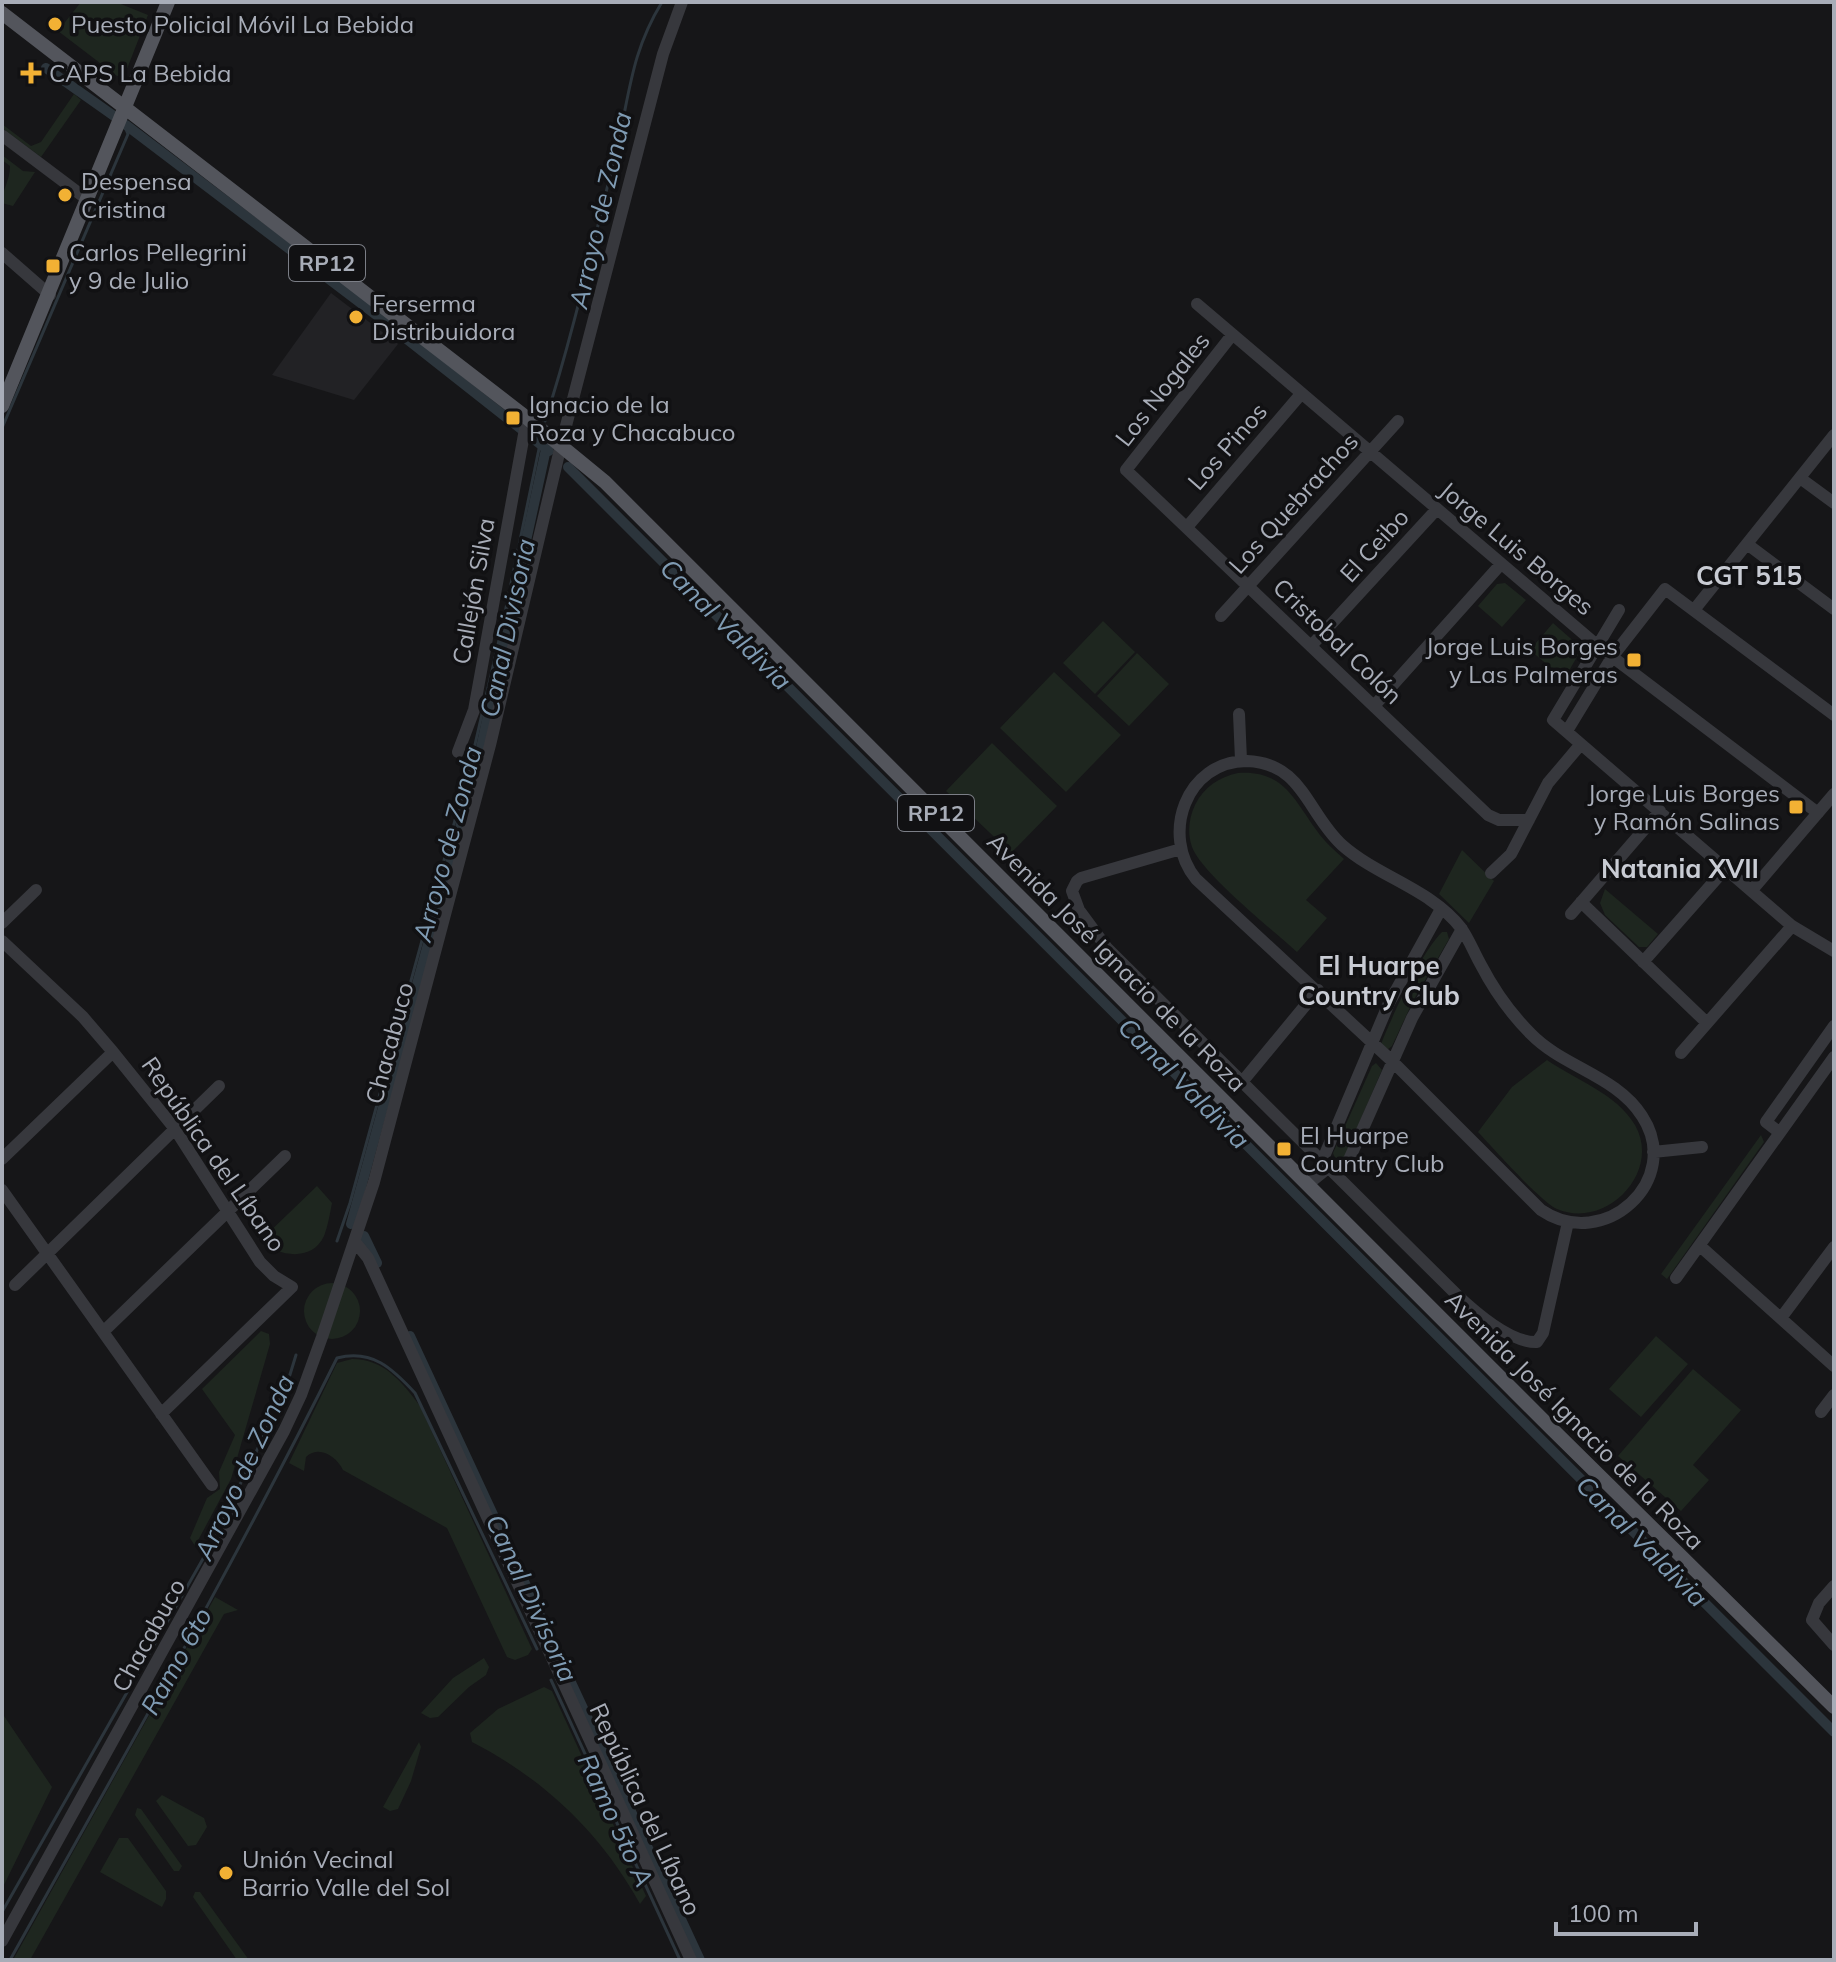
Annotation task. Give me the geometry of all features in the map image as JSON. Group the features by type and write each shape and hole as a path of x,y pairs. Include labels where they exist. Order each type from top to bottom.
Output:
{"main road":[{"path":"2,406 168,2"},
{"name":"Avenida José Ignacio de la Roza","path":"2,13 126,107 526,427 561,445 615,490 1312,1180 1834,1707"}],"street":[{"name":"Chacabuco","path":"2,1941 284,1431 301,1395 355,1242 447,912 561,445 663,54 682,2"},
{"path":"3,136 88,200"},
{"path":"2,253 50,295"},
{"name":"Jorge Luis Borges","path":"1197,304 1598,646 1818,813"},
{"name":"Los Nogales","path":"1126,470 1232,335"},
{"name":"Los Pinos","path":"1187,527 1301,394"},
{"name":"Los Quebrachos","path":"1221,616 1398,421"},
{"name":"Callejón Silva","path":"458,752 474,710 526,427"},
{"path":"1694,610 1834,435"},
{"name":"Cristobal Colón","path":"1126,470 1492,818 1529,820"},
{"path":"1800,478 1834,503"},
{"name":"El Ceibo","path":"1311,646 1437,509"},
{"path":"1747,544 1834,609"},
{"path":"1374,706 1501,564"},
{"path":"1567,731 1612,657 1665,589 1834,715"},
{"path":"1619,610 1553,720 1792,926 1834,951"},
{"path":"1239,714 1241,760"},
{"path":"1491,873 1511,854 1548,783 1581,744"},
{"path":"1241,760 1269,764 1288,775 1340,843 1360,859 1441,909 1462,929 1488,979 1510,1011 1542,1045 1624,1095 1643,1116 1653,1152 1650,1176 1623,1211 1597,1223 1568,1222 1550,1216 1318,990 1196,879 1186,867 1179,823 1190,793 1209,772 1241,760"},
{"path":"1752,890 1834,794"},
{"path":"1571,914 1660,811"},
{"path":"1181,849 1081,878 1074,885 1074,899 1086,920 1107,948 1469,1306 1483,1319 1526,1341 1537,1342 1543,1333 1568,1222"},
{"path":"1643,962 1726,868"},
{"path":"2,923 36,890"},
{"path":"1581,902 1707,1023"},
{"path":"1312,1180 1326,1165 1389,1003 1441,909"},
{"path":"1681,1053 1792,926"},
{"path":"1326,1165 1348,1162 1421,1000 1462,929"},
{"name":"República del Líbano","path":"2,941 74,1008 113,1052 175,1129 260,1262 274,1276 292,1287 161,1414"},
{"path":"1242,1082 1318,990"},
{"path":"1779,1132 1766,1122 1834,1026"},
{"path":"1676,1278 1834,1054 1822,1043"},
{"path":"2,1159 113,1052"},
{"path":"15,1285 219,1086"},
{"path":"1653,1152 1702,1147"},
{"path":"103,1332 285,1156"},
{"path":"2,1190 212,1485"},
{"name":"República del Líbano","path":"355,1242 368,1258 691,1960"},
{"path":"1700,1246 1834,1366"},
{"path":"1781,1318 1834,1247"},
{"path":"1821,1412 1834,1395"},
{"path":"1834,1586 1819,1603 1812,1620 1834,1645"}],"shaded area":[{"path":"81,2 116,2 148,15 125,74 117,76 58,31"},
{"path":"74,94 81,100 41,157 2,128 2,124 31,146 41,142"},
{"path":"2,155 23,171 35,172 13,206 2,203 10,166 2,160"},
{"path":"331,293 398,344 354,400 272,375"},
{"path":"1505,583 1526,600 1502,627 1478,606 1497,584"},
{"path":"1103,621 1135,652 1095,694 1063,663"},
{"path":"1553,623 1578,645 1580,652 1564,679 1530,650"},
{"path":"1137,653 1169,684 1129,726 1097,696"},
{"path":"1054,672 1121,735 1066,792 1000,728"},
{"path":"992,743 1057,806 1011,853 946,791"},
{"path":"1238,773 1267,776 1286,789 1323,838 1344,859 1306,900 1327,918 1297,952 1209,872 1192,847 1190,820 1199,799 1213,784"},
{"path":"1462,850 1494,881 1469,923 1439,894"},
{"path":"1605,889 1658,934 1647,947 1639,947 1605,915 1600,903"},
{"path":"1442,932 1447,932 1449,939 1413,1001 1392,1046 1387,1050 1381,1044 1400,1001 1425,954"},
{"path":"1547,1060 1618,1105 1635,1125 1641,1143 1641,1161 1635,1178 1610,1204 1594,1211 1576,1213 1549,1204 1478,1132 1512,1087"},
{"path":"1376,1063 1382,1070 1344,1158 1336,1161 1333,1153"},
{"path":"1761,1135 1764,1142 1667,1279 1661,1274"},
{"path":"317,1186 332,1203 319,1244 311,1250 294,1254 276,1250 261,1240"},
{"path":"332,1283 352,1291 360,1311 352,1331 332,1339 312,1331 304,1311 312,1291"},
{"path":"261,1331 269,1334 270,1344 231,1479 195,1546 190,1538 207,1498 220,1489 219,1472 235,1435 202,1389"},
{"path":"1656,1336 1688,1364 1641,1417 1609,1389"},
{"path":"352,1359 383,1368 420,1406 532,1649 528,1655 515,1660 507,1657 447,1528 343,1470 327,1454 316,1452 306,1457 304,1471 289,1463 337,1363"},
{"path":"1693,1369 1741,1410 1693,1465 1709,1480 1681,1511 1618,1456"},
{"path":"215,1597 238,1610 224,1614 30,1960 13,1960"},
{"path":"484,1658 489,1667 486,1675 438,1717 430,1718 421,1713 453,1678"},
{"path":"544,1687 552,1691 646,1896 640,1904 607,1854 568,1810 523,1773 472,1742 470,1733 498,1709"},
{"path":"2,1713 52,1787 2,1889"},
{"path":"419,1742 421,1747 411,1781 398,1809 390,1811 383,1807"},
{"path":"162,1795 204,1818 207,1827 196,1845 188,1846 156,1801"},
{"path":"137,1808 141,1809 182,1866 179,1871 174,1871 135,1815"},
{"path":"119,1838 128,1838 166,1891 162,1907 100,1872"},
{"path":"195,1892 200,1892 249,1960 237,1960 193,1897"}],"waterway":[{"name":"Arroyo de Zonda","path":"545,421 583,285 638,56 662,2"},
{"name":"Canal Valdivia","path":"46,68 113,119"},
{"name":"Canal Valdivia","path":"46,68 114,116"},
{"name":"Canal Valdivia","path":"126,125 549,451"},
{"path":"2,428 128,134 125,127"},
{"name":"Arroyo de Zonda","path":"337,1241 471,762 540,444"},
{"name":"Canal Divisoria","path":"351,1224 477,766 546,449"},
{"name":"Canal Valdivia","path":"568,467 1834,1732"},
{"name":"Canal Divisoria","path":"364,1236 377,1263"},
{"name":"Canal Divisoria","path":"410,1336 700,1960"},
{"name":"Arroyo de Zonda","path":"2,1912 204,1557 260,1444 296,1355"},
{"name":"Ramo 6to","path":"10,1960 218,1586 337,1358 361,1356 380,1363 415,1393 537,1649"},
{"name":"Ramo 5to A","path":"551,1680 680,1960"}],"place":[{"name":"Puesto Policial Móvil La Bebida","path":"55,24"},
{"name":"CAPS La Bebida","path":"31,73"},
{"name":"Despensa Cristina","path":"65,195"},
{"name":"Carlos Pellegrini y 9 de Julio","path":"53,266"},
{"name":"Ferserma Distribuidora","path":"356,317"},
{"name":"Ignacio de la Roza y Chacabuco","path":"513,418"},
{"name":"Jorge Luis Borges y Las Palmeras","path":"1634,660"},
{"name":"Jorge Luis Borges y Ramón Salinas","path":"1796,807"},
{"name":"El Huarpe Country Club","path":"1284,1149"},
{"name":"Unión Vecinal Barrio Valle del Sol","path":"226,1873"}],"district":[{"name":"CGT 515","path":"1749,575"},
{"name":"Natania XVII","path":"1680,868"},
{"name":"El Huarpe Country Club","path":"1379,980"}]}
